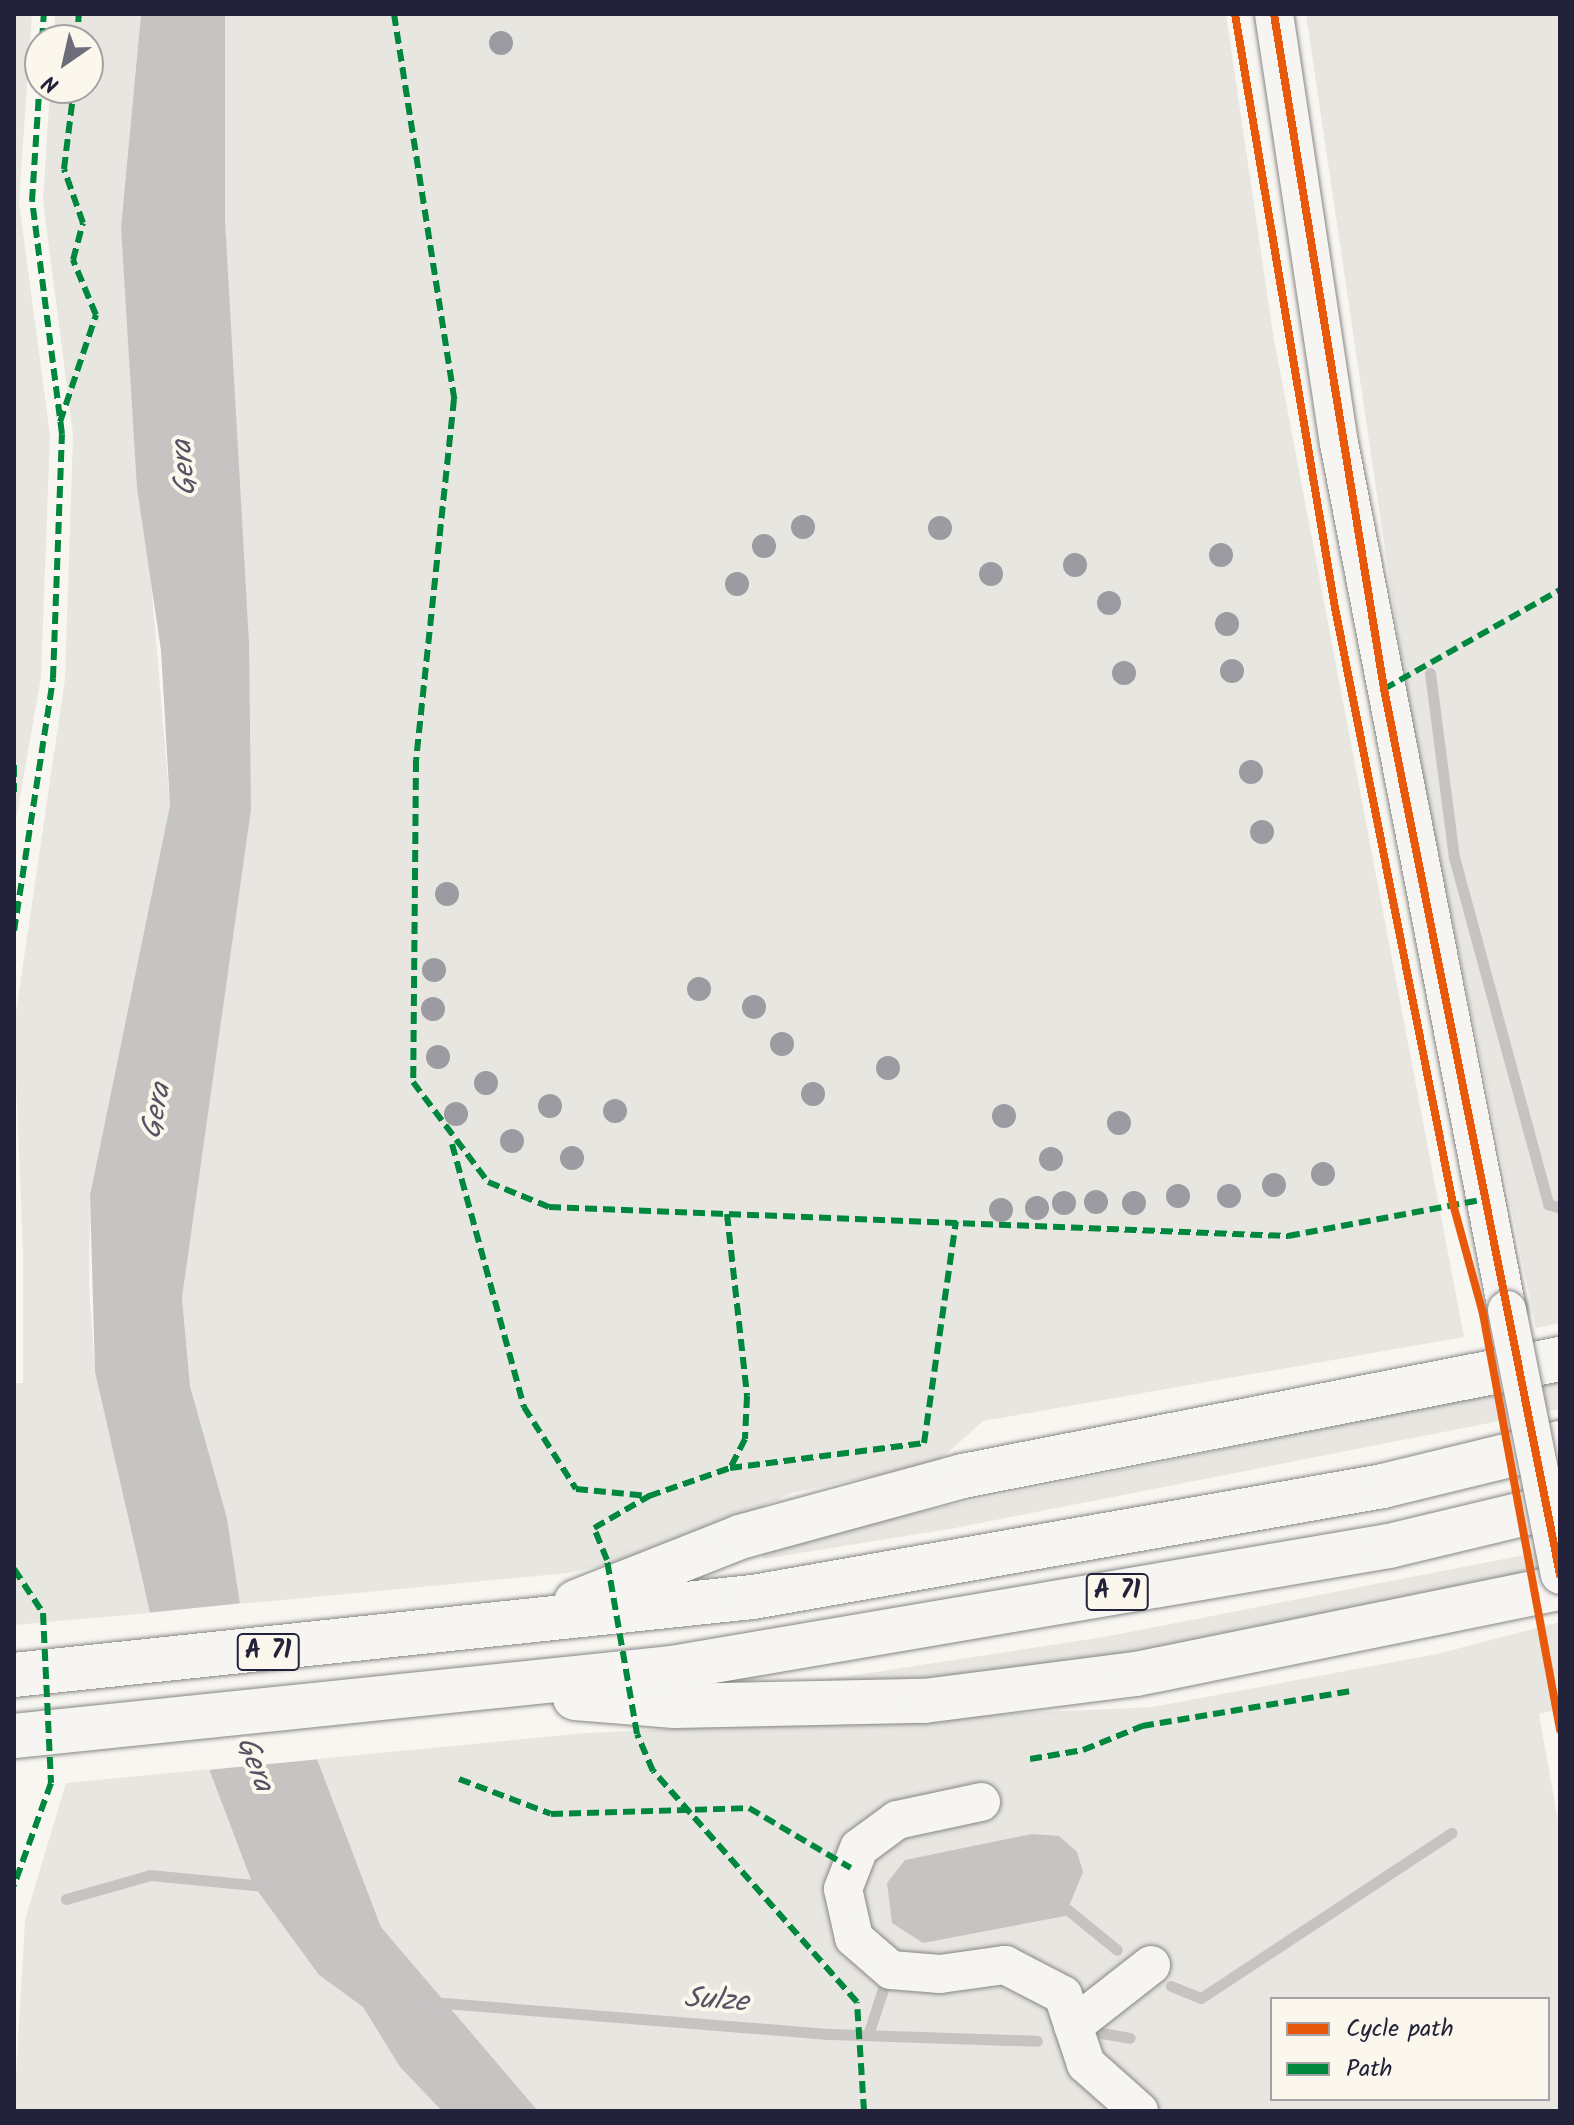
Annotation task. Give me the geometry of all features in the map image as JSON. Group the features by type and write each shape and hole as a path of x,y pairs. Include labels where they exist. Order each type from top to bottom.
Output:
{"highway":[{"path":"664,1586 740,1537 963,1476 1560,1359"},
{"name":"A 71","path":"14,1675 522,1625 664,1586 1383,1486 1560,1443"},
{"name":"A 71","path":"14,1736 477,1690 673,1687 1389,1546 1560,1505"},
{"path":"673,1687 924,1701 1136,1674 1560,1588"}],"street":[{"path":"1274,14 1339,443 1560,1575"},
{"path":"981,1802 897,1820 859,1848 843,1889 854,1938 891,1970 940,1974 1005,1965 1063,1995 1086,2064 1139,2111"},
{"path":"1073,2026 1151,1965"}],"shaded area":[{"path":"14,14 32,14 31,24 24,24 26,104 19,202 50,435 41,677 14,831"},
{"path":"55,14 141,14 121,227 170,805 90,1195 89,1285 95,1372 150,1613 14,1625 14,1383 23,1383 23,1254 14,1026 65,679 73,434 43,201 49,104 104,104 104,24 55,24"},
{"path":"225,14 1226,14 1273,334 1464,1337 983,1421 936,1463 791,1493 661,1553 568,1573 240,1604 227,1518 190,1386 182,1298 251,810 225,219"},
{"path":"1306,14 1560,14 1560,1323 1536,1328 1408,705"},
{"path":"1560,1380 1560,1409 955,1528 763,1559 762,1553 841,1528"},
{"path":"1560,1548 1560,1576 1211,1646 898,1685 810,1682 1104,1637"},
{"path":"1560,1622 1560,1709 1539,1714 1560,1832 1560,2111 538,2111 381,1927 317,1759 587,1733 1152,1707 1437,1654"},
{"path":"211,1769 253,1885 319,1975 363,2007 400,2067 442,2111 14,2111 25,1920 66,1783"}],"water":[{"name":"Gera","path":"141,14 225,14 225,220 249,643 251,810 182,1298 190,1386 227,1518 240,1604 317,1759 381,1927 538,2111 442,2111 400,2067 363,2007 319,1975 253,1885 150,1613 95,1372 90,1195 170,805 161,650 137,488 121,227"},
{"path":"1032,1834 1059,1836 1077,1852 1083,1872 1065,1916 923,1943 892,1923 887,1883 905,1860"}],"pier":[{"path":"244,1603 321,1759 207,1770 146,1613"}],"waterway":[{"path":"1430,673 1454,857 1548,1204 1560,1208"},
{"path":"1171,1986 1201,1998 1451,1833"},
{"path":"66,1899 150,1875 265,1886"},
{"path":"1068,1910 1117,1950"},
{"path":"869,2032 883,1989"},
{"name":"Sulze","path":"431,2002 831,2034 1037,2041"},
{"name":"Sulze","path":"1102,2033 1130,2038"}],"marked path":[{"path":"43,24 44,14"},
{"path":"78,24 79,14"},
{"path":"394,14 454,399 416,760 413,1082 488,1182 549,1207 1288,1236 1485,1199"},
{"path":"14,931 53,678 62,434 32,201 38,104"},
{"path":"60,422 96,315 73,260 83,223 64,169 72,104"},
{"path":"1384,689 1560,590"},
{"path":"14,765 14,792"},
{"path":"452,1144 524,1407 576,1489 649,1496"},
{"path":"727,1214 747,1396 745,1439 730,1468"},
{"path":"864,2111 857,2002 653,1771 637,1734 607,1560 594,1528 649,1496 730,1468 924,1443 956,1221"},
{"path":"14,1569 43,1613 51,1783 14,1885"},
{"path":"1030,1759 1083,1750 1142,1726 1351,1691"},
{"path":"459,1779 551,1814 749,1808 851,1868"}],"cycle path":[{"path":"1235,14 1335,608 1453,1204 1483,1314 1560,1730"},
{"path":"1274,14 1384,689 1560,1575"}]}
